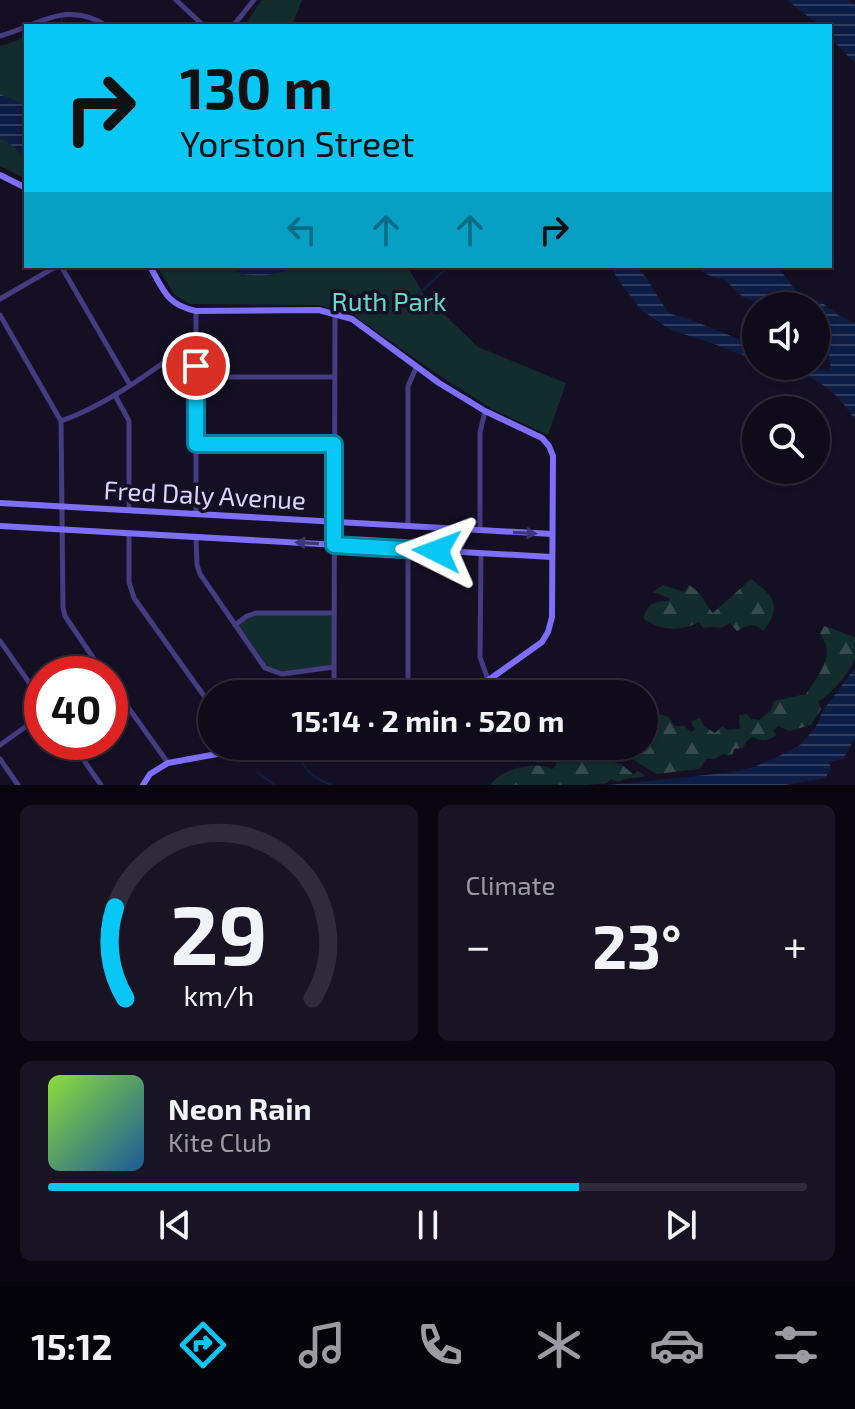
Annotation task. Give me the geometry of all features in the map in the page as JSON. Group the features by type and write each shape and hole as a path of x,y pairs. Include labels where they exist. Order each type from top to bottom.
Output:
{"street":[{"path":"176,0 202,24"},
{"path":"235,24 254,0"},
{"path":"26,24 63,9 84,11 105,24"},
{"path":"0,36 24,25"},
{"path":"0,175 24,187"},
{"path":"0,299 55,268"},
{"path":"60,268 130,385"},
{"path":"151,268 164,291 174,303 184,308 196,311 319,310 352,319 416,368 485,411 534,433 549,446 553,456 552,617 542,642 488,680 480,657 481,553"},
{"path":"196,311 196,514"},
{"path":"334,680 335,313"},
{"path":"0,315 61,421 63,608 91,656"},
{"path":"61,421 81,414 173,356 196,354"},
{"path":"408,526 408,386 416,368"},
{"path":"196,377 333,377"},
{"path":"115,394 129,421 129,510"},
{"path":"480,530 480,433 485,411"},
{"path":"196,444 334,444"},
{"name":"Fred Daly Avenue","path":"0,503 552,534"},
{"name":"Fred Daly Avenue","path":"0,526 552,557"},
{"path":"129,533 129,582 134,598 198,687"},
{"path":"196,537 200,574 265,668 282,674 334,667"},
{"path":"408,549 408,680"},
{"path":"235,625 256,613 334,613"},
{"path":"0,641 24,675"},
{"path":"128,707 168,763"},
{"path":"0,745 24,728"},
{"path":"143,785 150,774 168,763 198,756"},
{"path":"0,759 18,785"},
{"path":"84,760 101,785"}],"green space":[{"path":"262,0 302,0 293,24 245,24"},
{"path":"24,36 24,178 0,166 0,46"},
{"name":"Ruth Park","path":"158,268 408,268 424,295 478,347 566,383 548,435 492,409 350,313 319,305 190,304 174,294"},
{"path":"751,579 773,602 773,615 763,631 750,625 737,631 730,623 721,628 703,628 699,622 670,629 656,626 643,618 652,604 669,601 669,598 653,592 663,585 684,592 689,585 713,613"},
{"path":"256,613 334,613 334,667 282,674 265,668 235,625"},
{"path":"824,626 855,637 855,657 840,682 818,702 821,709 811,725 789,731 778,726 773,731 776,735 773,737 764,740 752,737 743,748 734,749 729,756 723,754 706,759 700,769 656,774 634,760 658,760 660,714 668,717 675,726 684,726 691,732 696,729 692,721 700,718 704,726 715,733 722,726 728,730 740,729 739,715 747,714 751,719 759,720 771,710 774,701 806,694 826,657 825,642 820,634"},
{"path":"558,760 608,760 621,764 633,774 638,771 645,776 586,785 490,785 502,774 519,768 536,765 552,769"}],"water":[{"path":"787,0 848,0 855,5 855,63 832,40 832,24 817,24"},
{"path":"0,94 24,104 24,155 0,139"},
{"path":"229,268 292,268 257,276"},
{"path":"611,268 636,268 645,276 667,311 742,340 742,355 671,330 641,310"},
{"path":"696,268 776,268 798,292 742,292 742,296 725,280"},
{"path":"830,309 855,323 855,420 840,399 814,380 830,380"},
{"path":"855,668 855,738 843,759 829,762 831,769 825,778 786,785 608,785 726,773 754,767 783,754 800,745 815,728 824,709"}],"waterway":[{"path":"61,24 62,18"},
{"path":"403,308 447,268"},
{"path":"300,760 310,772 332,785"},
{"path":"257,772 275,785"}],"route":[{"path":"196,366 196,444 334,444 334,545 437,551"}]}
